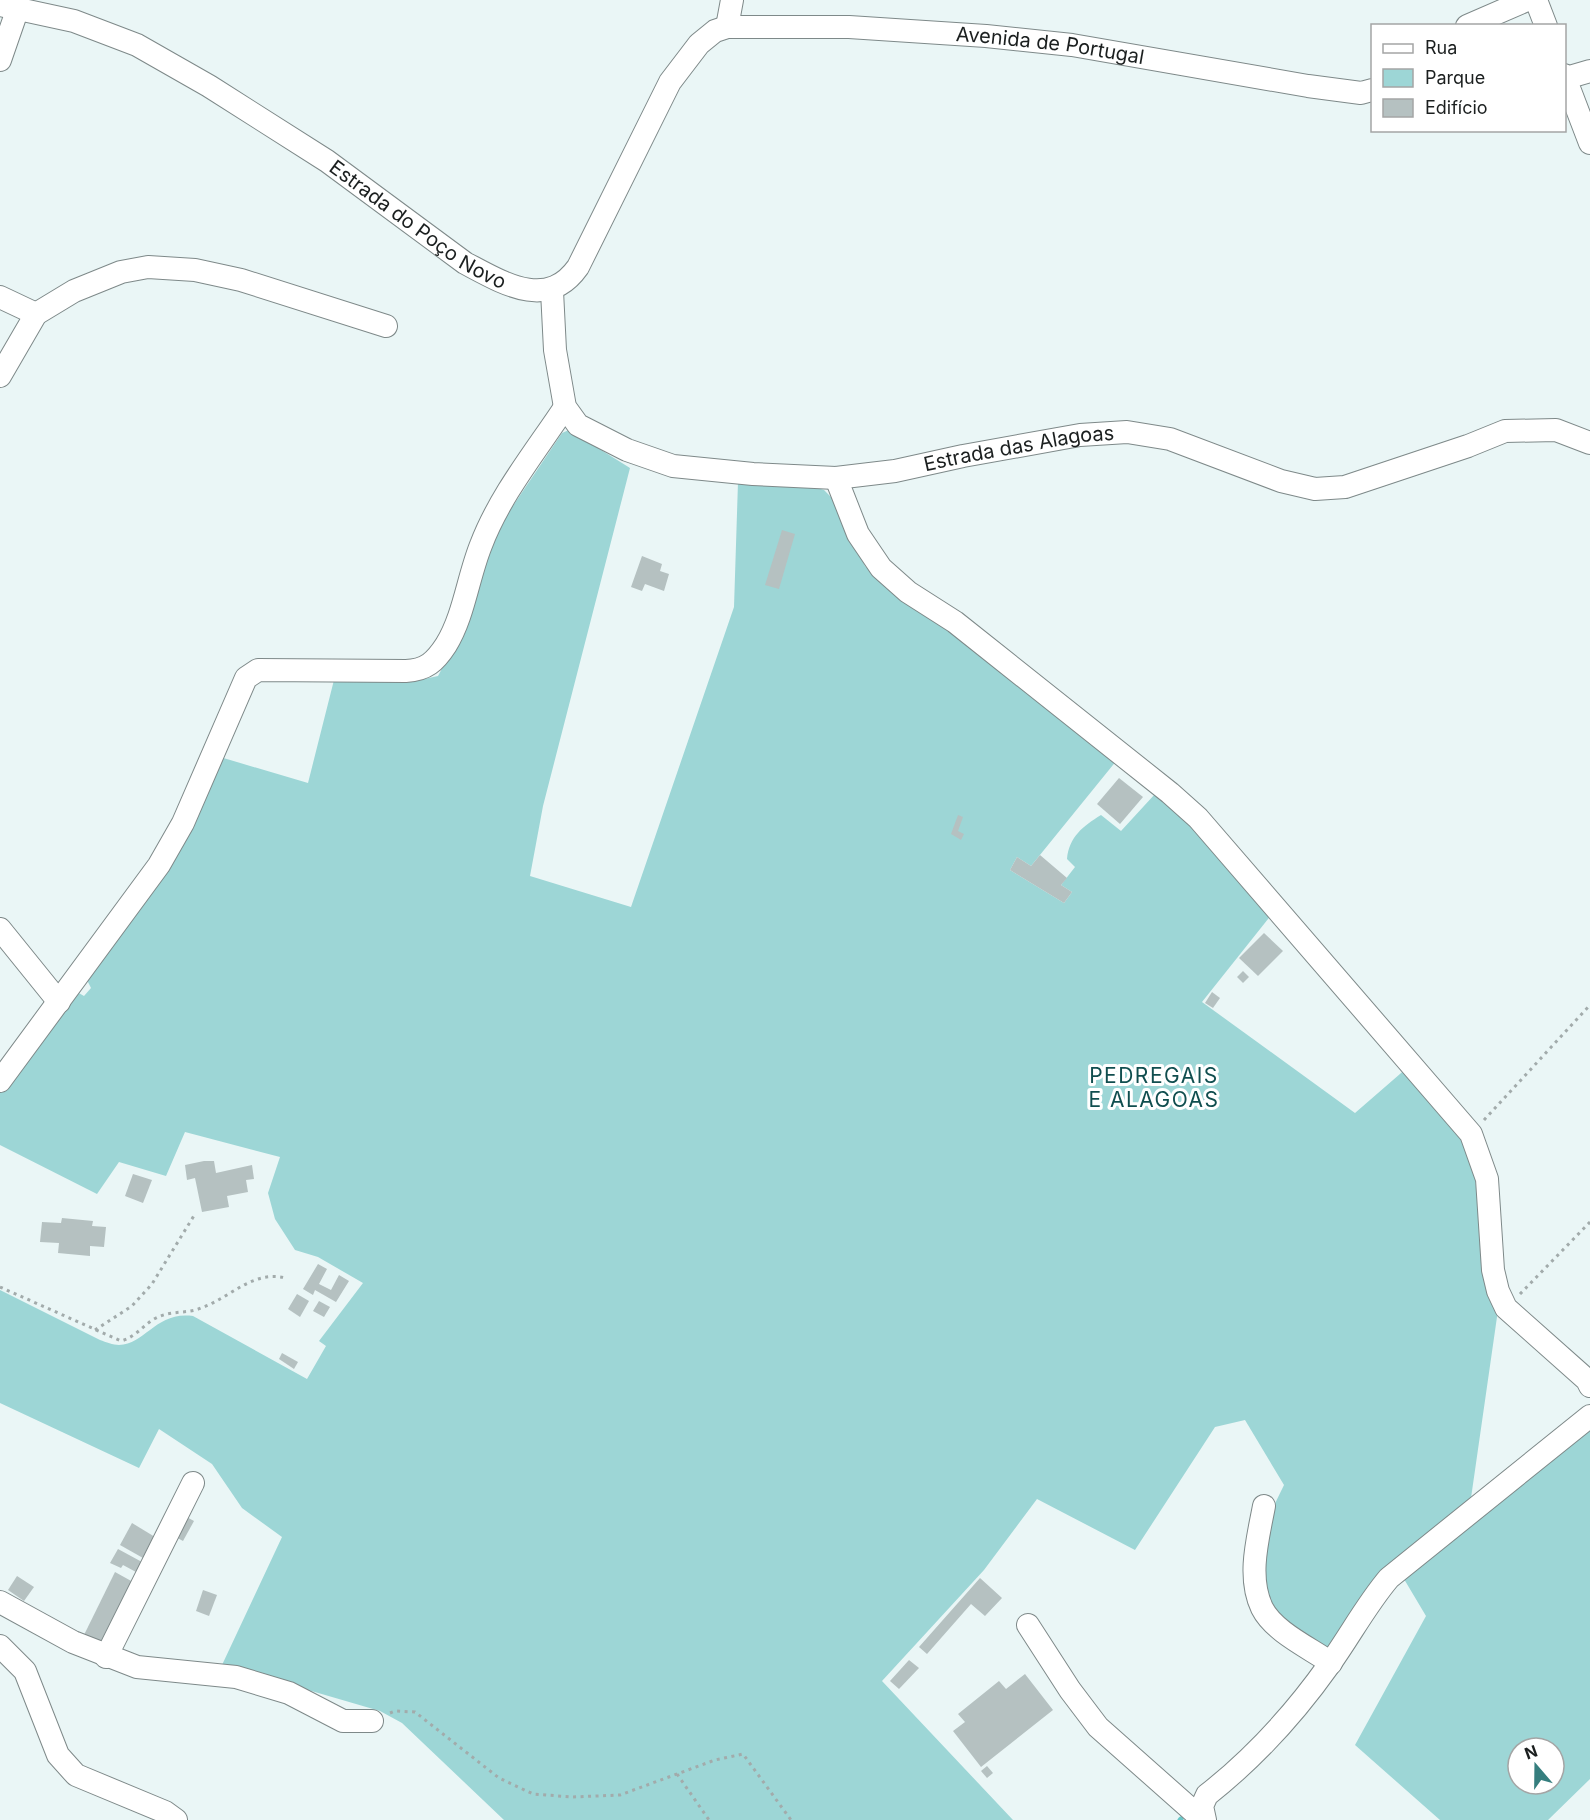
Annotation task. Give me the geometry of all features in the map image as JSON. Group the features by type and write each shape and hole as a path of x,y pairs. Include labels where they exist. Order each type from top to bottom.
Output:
{"street":[{"path":"0,1081 159,865 183,823 246,678 258,670 421,670 430,665 447,644 481,544 501,505 565,407 555,350 552,291 568,281 578,267 670,81 699,44 715,31 727,27 732,0"},
{"path":"1472,24 1527,0"},
{"path":"1536,0 1545,24"},
{"path":"0,60 9,7"},
{"name":"Estrada do Poço Novo","path":"9,7 74,21 137,45 209,86 327,161 465,263 516,286 535,292 552,291"},
{"name":"Avenida de Portugal","path":"727,27 849,27 986,36 1072,45 1308,86 1360,93 1371,90"},
{"path":"1566,77 1590,71"},
{"path":"1566,80 1590,143"},
{"path":"0,376 36,314 74,291 121,272 148,267 195,270 241,280 386,326"},
{"path":"0,297 36,314"},
{"name":"Estrada das Alagoas","path":"565,407 578,425 627,450 673,466 753,474 836,478 895,471 1080,435 1127,432 1170,439 1281,482 1316,489 1345,487 1468,447 1505,431 1556,430 1590,443"},
{"path":"836,478 858,534 880,568 908,591 964,629 1170,793 1198,818 1471,1134 1487,1179 1493,1270 1498,1291 1506,1308 1587,1380 1590,1386"},
{"path":"0,929 59,1002"},
{"path":"1204,1820 1202,1806 1207,1795 1270,1737 1303,1701 1331,1663 1371,1599 1389,1578 1590,1416"},
{"path":"106,1657 194,1483"},
{"path":"1264,1506 1254,1581 1262,1609 1278,1626 1331,1663"},
{"path":"0,1602 106,1657 136,1667 236,1677 289,1694 343,1721 372,1721"},
{"path":"1028,1625 1070,1690 1098,1727 1204,1820"},
{"path":"0,1646 25,1671 58,1755 76,1775 165,1812 176,1820"}],"path":[{"path":"1471,1134 1590,1005"},
{"path":"95,1330 132,1306 152,1284 195,1214"},
{"path":"1506,1308 1590,1222"},
{"path":"0,1287 121,1341 131,1338 156,1318 180,1310 200,1309 258,1277 286,1278"},
{"path":"372,1721 395,1710 415,1712 499,1778 533,1794 572,1797 620,1795 715,1760 743,1754 791,1820"},
{"path":"677,1774 709,1820"}],"green space":[{"path":"569,430 630,468 543,806 530,876 631,907 734,607 738,482 811,486 824,490 836,502 865,566 1117,760 1031,866 1017,857 1010,870 1064,903 1072,892 1061,885 1075,867 1067,859 1068,851 1078,833 1101,815 1121,831 1155,794 1195,830 1272,914 1202,1002 1355,1113 1408,1067 1467,1143 1498,1310 1470,1505 1332,1653 1283,1622 1264,1599 1265,1524 1284,1485 1245,1420 1215,1427 1135,1550 1037,1499 984,1570 882,1681 1013,1820 504,1820 402,1723 380,1711 222,1665 282,1537 242,1508 212,1464 159,1429 139,1468 0,1403 0,1290 100,1340 117,1345 137,1339 170,1318 193,1316 307,1379 326,1346 319,1341 363,1283 318,1257 295,1250 275,1219 268,1193 280,1157 185,1132 166,1176 119,1162 97,1194 0,1145 0,1093 77,992 84,996 91,988 87,980 220,757 308,783 335,676 424,679 438,676 468,620 496,531 562,433"},
{"path":"1590,1424 1590,1779 1548,1820 1440,1820 1355,1745 1426,1616 1401,1574"}],"building":[{"path":"782,530 795,534 779,589 765,585"},
{"path":"642,556 662,564 660,571 669,574 664,591 645,584 642,591 631,587"},
{"path":"1119,778 1143,797 1120,824 1097,804"},
{"path":"958,815 963,817 958,831 964,834 961,840 951,834"},
{"path":"1040,855 1067,878 1061,885 1072,892 1064,903 1010,870 1017,857 1031,866"},
{"path":"1264,933 1283,951 1258,976 1239,958"},
{"path":"1243,971 1249,977 1243,983 1237,977"},
{"path":"1212,992 1220,998 1213,1008 1205,1003"},
{"path":"214,1161 216,1173 252,1165 254,1179 246,1180 248,1192 227,1196 229,1207 202,1212 195,1178 187,1180 185,1165"},
{"path":"133,1174 152,1180 143,1203 125,1196"},
{"path":"62,1218 93,1221 92,1226 106,1227 104,1247 90,1246 90,1256 58,1253 59,1243 40,1242 42,1222 61,1223"},
{"path":"318,1264 327,1269 319,1284 331,1290 339,1275 349,1281 336,1302 315,1290 313,1295 303,1289"},
{"path":"297,1294 309,1301 300,1317 288,1309"},
{"path":"319,1301 330,1307 324,1317 313,1311"},
{"path":"282,1353 298,1362 294,1369 279,1359"},
{"path":"183,1515 194,1521 183,1541 172,1535"},
{"path":"132,1523 155,1537 143,1558 120,1545"},
{"path":"118,1549 142,1562 136,1572 123,1565 121,1568 110,1563"},
{"path":"115,1572 133,1582 100,1648 82,1639"},
{"path":"17,1576 34,1587 24,1601 8,1590"},
{"path":"980,1578 1002,1598 985,1616 971,1604 927,1654 919,1647"},
{"path":"203,1590 217,1595 209,1616 196,1611"},
{"path":"909,1660 919,1668 899,1689 890,1681"},
{"path":"1025,1674 1053,1710 981,1767 953,1731 965,1722 958,1714 999,1681 1006,1689"},
{"path":"987,1766 993,1773 987,1778 981,1771"}],"district":[{"name":"PEDREGAIS E ALAGOAS","path":"1154,1088"}]}
